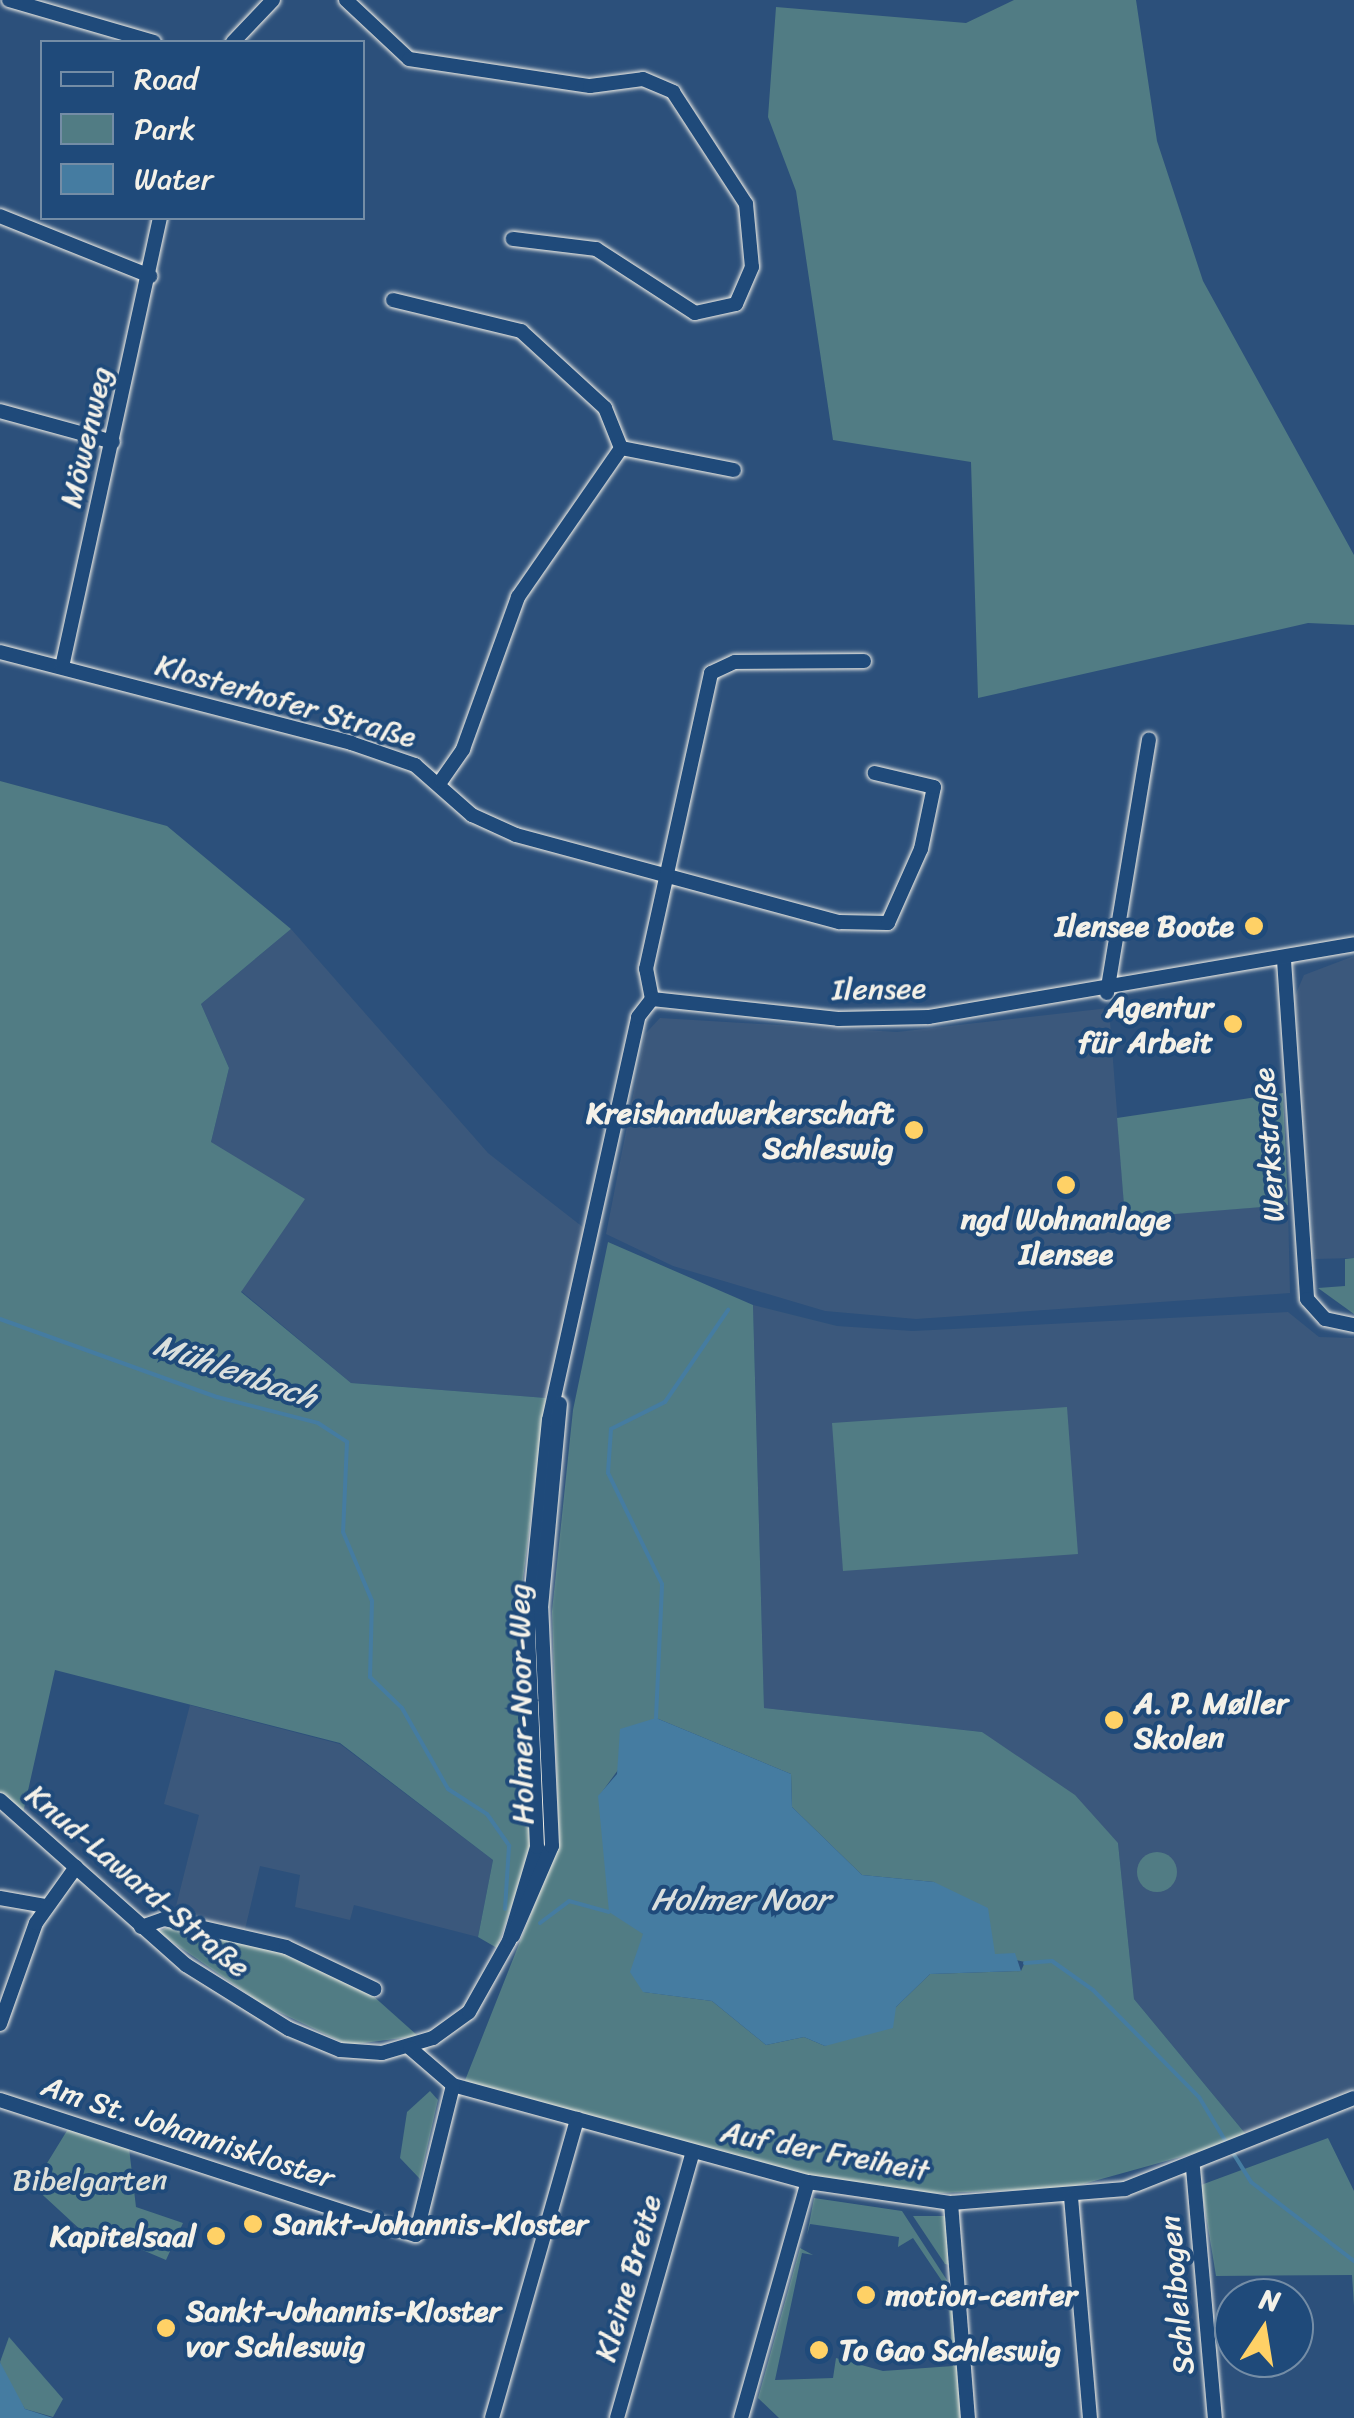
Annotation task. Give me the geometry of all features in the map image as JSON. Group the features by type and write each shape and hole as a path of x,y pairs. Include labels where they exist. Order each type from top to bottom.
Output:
{"street":[{"path":"9,0 147,40"},
{"path":"235,40 273,0"},
{"path":"346,0 409,59 590,86 643,79 673,92 746,204 752,267 736,304 695,312 596,250 513,239"},
{"path":"0,216 150,276"},
{"name":"Möwenweg","path":"62,667 160,220"},
{"path":"393,300 520,331 605,408 620,448"},
{"path":"0,411 113,442"},
{"path":"620,448 734,470"},
{"path":"441,781 463,748 518,597 620,448"},
{"name":"Klosterhofer Straße","path":"0,652 350,743 441,781 472,815 516,835 839,922 888,923 911,886 934,787 875,773"},
{"name":"Holmer-Noor-Weg","path":"410,2048 469,2012 509,1941 552,1846 541,1608 560,1397 638,1017 652,999 644,976 711,673 736,662 864,661"},
{"path":"1107,993 1149,740"},
{"name":"Ilensee","path":"652,999 860,1020 1107,993 1354,944"},
{"name":"Werkstraße","path":"1284,960 1307,1299 1325,1319 1354,1325"},
{"name":"Knud-Laward-Straße","path":"0,1800 141,1927 289,2030 340,2050 410,2048"},
{"path":"0,2024 46,1906 76,1868"},
{"path":"0,1898 46,1906"},
{"path":"141,1927 164,1919 286,1947 374,1990"},
{"name":"Auf der Freiheit","path":"410,2048 453,2086 808,2182 951,2202 1071,2197 1193,2168 1354,2098"},
{"name":"Am St. Johanniskloster","path":"0,2100 416,2235 453,2086"},
{"path":"492,2418 577,2119"},
{"name":"Kleine Breite","path":"617,2418 693,2152"},
{"name":"Schleibogen","path":"1193,2168 1215,2418"},
{"path":"746,2415 808,2182"},
{"path":"1071,2197 1090,2418"},
{"path":"951,2202 968,2418"}],"shaded area":[{"path":"291,929 488,1153 584,1228 546,1398 351,1383 241,1291 211,1142 229,1068 201,1004"},
{"path":"1354,956 1354,1258 1315,1259 1295,996 1304,975"},
{"path":"1109,1008 1125,1217 1288,1205 1290,1293 916,1319 825,1311 673,1266 606,1234 645,1034 660,1018 897,1032"},
{"name":"A. P. Møller Skolen","path":"753,1305 837,1326 913,1331 1288,1312 1319,1337 1354,1338 1354,2088 1249,2138 1134,1999 1118,1843 982,1732 764,1708"},
{"path":"190,1705 340,1744 493,1860 478,1937 354,1905 350,1920 295,1907 300,1875 260,1866 242,1942 171,1926 199,1815 164,1804"}],"green space":[{"path":"1014,0 1136,0 1157,141 1203,281 1354,555 1354,625 1308,623 978,698 971,462 833,440 796,191 768,117 776,7 966,23"},
{"path":"0,781 167,826 291,929 201,1004 229,1068 211,1142 305,1199 241,1292 351,1383 546,1398 521,1595 533,1845 497,1948 478,1937 493,1860 340,1743 55,1670 23,1813 0,1792"},
{"path":"1283,1093 1288,1205 1125,1218 1117,1118"},
{"path":"608,1242 753,1305 764,1708 982,1732 1075,1795 1118,1843 1134,1999 1249,2138 1069,2188 917,2194 805,2177 464,2083 559,1843 552,1611 573,1410","holes":["656,1718 791,1774 792,1807 862,1875 934,1882 994,1955 1025,1962 1021,1971 930,1974 896,2007 825,2046 804,2037 766,2045 712,2001 644,1992 643,1934 599,1796"]},
{"path":"1354,1258 1354,1314 1318,1288 1345,1286 1345,1259"},
{"path":"1067,1407 1078,1554 843,1571 832,1423"},
{"path":"1157,1852 1171,1858 1177,1872 1171,1886 1157,1892 1143,1886 1137,1872 1143,1858"},
{"path":"171,1926 277,1950 371,1994 418,2036 348,2045 262,2004 158,1932"},
{"path":"430,2091 438,2100 420,2179 400,2158 407,2112"},
{"name":"Bibelgarten","path":"68,2129 129,2148 136,2207 183,2223 166,2260 112,2237 97,2245 33,2186"},
{"path":"1328,2138 1354,2191 1354,2306 1352,2275 1216,2276 1201,2185"},
{"path":"814,2198 902,2211 952,2288 964,2418 779,2418 758,2398 800,2248 813,2255 802,2253 775,2380 833,2378 836,2358 883,2371 953,2366 948,2290 913,2238 898,2247 899,2237 810,2224 807,2235"},
{"path":"913,2216 946,2216 950,2265 945,2264"},
{"path":"9,2337 63,2399 53,2417 25,2409 7,2382 0,2362"}],"water":[{"name":"Holmer Noor","path":"656,1718 791,1774 792,1807 862,1875 934,1882 988,1908 995,1954 1015,1953 1021,1971 930,1974 896,2007 893,2028 825,2046 804,2037 766,2045 712,2001 643,1992 630,1972 643,1934 609,1912 598,1796 617,1774 620,1729"},
{"path":"0,2362 25,2409 53,2418 0,2418"}],"waterway":[{"path":"656,1718 662,1584 608,1473 611,1429 665,1402 728,1310"},
{"name":"Mühlenbach","path":"0,1319 217,1397 318,1423 347,1442 343,1532 372,1601 370,1677 402,1708 448,1789 487,1814 509,1846 505,1909"},
{"name":"Mühlenbach","path":"540,1923 569,1901 609,1912"},
{"path":"1025,1963 1052,1961 1093,1990 1199,2097 1228,2145"},
{"path":"1233,2153 1251,2182 1354,2261"}],"place":[{"name":"Ilensee Boote","path":"1254,926"},
{"name":"Agentur für Arbeit","path":"1233,1024"},
{"name":"Kreishandwerkerschaft Schleswig","path":"914,1130"},
{"name":"ngd Wohnanlage Ilensee","path":"1066,1185"},
{"name":"A. P. Møller Skolen","path":"1114,1720"},
{"name":"Sankt-Johannis-Kloster","path":"253,2224"},
{"name":"Kapitelsaal","path":"216,2236"},
{"name":"motion-center","path":"866,2295"},
{"name":"Sankt-Johannis-Kloster vor Schleswig","path":"166,2328"},
{"name":"To Gao Schleswig","path":"819,2350"}]}
